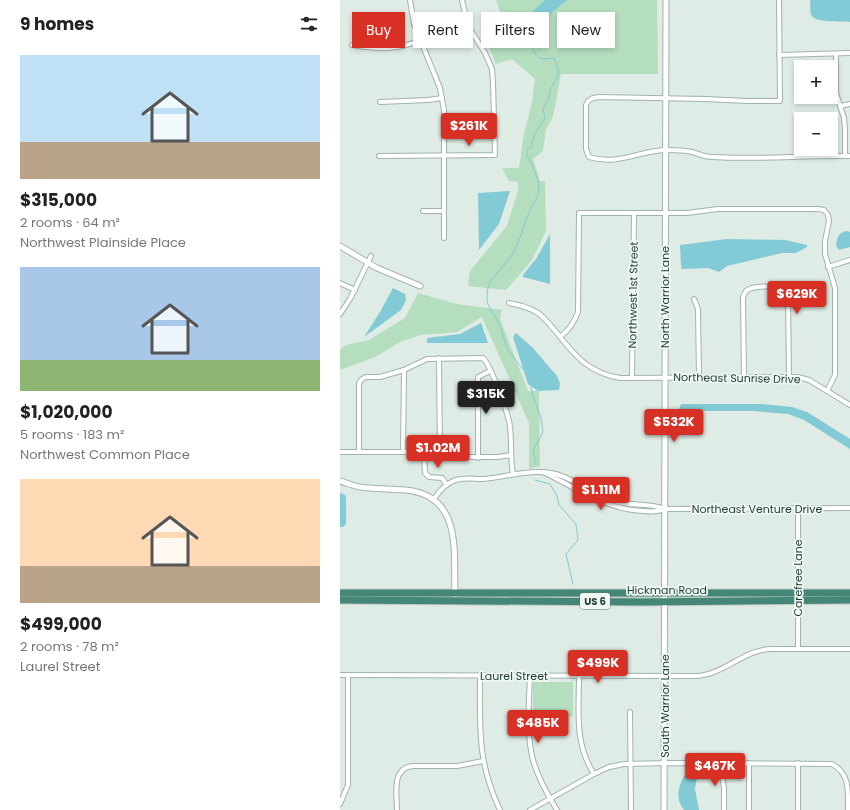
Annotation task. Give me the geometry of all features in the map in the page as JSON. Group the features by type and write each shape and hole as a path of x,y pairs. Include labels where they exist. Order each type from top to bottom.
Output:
{"highway":[{"name":"Hickman Road","path":"798,597 850,593"},
{"name":"Hickman Road","path":"340,594 455,597 798,597 850,600"},
{"name":"Hickman Road","path":"340,600 455,597"}],"street":[{"path":"410,0 413,18"},
{"path":"379,156 495,155 492,68 485,53 470,29 462,0"},
{"name":"North Warrior Lane","path":"665,597 666,0"},
{"path":"779,0 780,101 599,96 588,101 586,110 586,149 589,156 596,159 623,159 653,151 666,150 682,150 711,157 850,156"},
{"path":"379,48 400,48"},
{"path":"424,48 436,76 442,98 444,116 444,238"},
{"path":"779,54 850,54"},
{"path":"836,54 836,93 844,118 845,156"},
{"path":"380,102 442,98"},
{"path":"840,106 850,104"},
{"path":"560,338 575,322 578,312 580,213 687,214 718,209 824,210 828,215 829,221 824,247 828,267 835,288 835,373 827,391"},
{"path":"423,211 444,211"},
{"name":"Northwest 1st Street","path":"632,378 634,213"},
{"path":"340,246 368,263 420,286"},
{"path":"340,314 355,290 372,256"},
{"path":"828,267 850,260"},
{"path":"340,283 355,290"},
{"path":"744,377 743,297 746,291 752,288 776,286 784,288 788,295 789,377"},
{"path":"694,299 698,309 699,377"},
{"name":"Northeast Sunrise Drive","path":"509,303 519,305 537,313 546,320 581,361 594,370 608,376 632,378 804,378 850,405"},
{"path":"440,358 440,457"},
{"path":"360,452 359,383 362,379 366,377 380,377 404,370 427,359 484,358 500,392 510,424 511,465 514,474"},
{"path":"403,452 404,370"},
{"path":"478,458 478,378 490,371"},
{"path":"340,452 403,452 440,457 478,458 511,455"},
{"path":"424,455 425,473 429,476 442,478 447,485 442,488 433,500"},
{"name":"Northeast Venture Drive","path":"447,485 459,479 498,477 528,472 543,472 564,477 607,499 622,503 658,506 665,509 850,508"},
{"path":"340,481 359,487 408,490 417,492 433,500 449,518 452,528 455,542 455,597"},
{"name":"Carefree Lane","path":"798,508 798,649"},
{"name":"South Warrior Lane","path":"664,810 665,597"},
{"name":"Laurel Street","path":"340,675 703,676 716,672 749,654 760,650 850,649"},
{"path":"340,804 348,785 348,675"},
{"path":"480,676 480,738 483,761 490,786 500,810"},
{"path":"530,676 529,727 531,747 536,770 557,810"},
{"path":"579,676 580,740 585,760 594,774"},
{"path":"630,712 631,810"},
{"path":"397,810 397,779 400,772 406,767 457,766 483,761"},
{"path":"530,810 594,774 616,765 631,763 832,764 841,769 848,784 848,810"},
{"path":"720,763 724,788 724,810"},
{"path":"749,763 749,810"},
{"path":"798,763 798,810"}],"green space":[{"path":"496,0 657,0 658,74 561,74 553,117 546,129 543,151 533,159 540,181 545,181 546,231 532,260 506,290 468,286 470,271 507,226 518,191 518,182 509,181 502,168 519,168 524,133 532,103 535,79 512,59 496,64 489,48 549,48 549,12 500,12"},
{"path":"418,293 457,304 502,310 500,319 528,391 539,391 540,466 529,469 529,423 482,317 457,332 421,335 402,341 375,357 340,370 340,349 346,345 369,340 405,318"},
{"path":"533,682 573,682 573,716 533,716"}],"water":[{"path":"545,0 568,0 549,16 549,12 533,12"},
{"path":"810,0 850,0 850,22 824,21 814,18 811,13"},
{"path":"510,191 499,224 479,250 478,193"},
{"path":"846,231 850,232 850,247 839,250 836,246 837,238 841,233"},
{"path":"550,234 550,284 523,277 536,259"},
{"path":"727,239 785,240 807,245 807,247 796,253 782,253 727,266 719,272 708,268 682,269 680,245"},
{"path":"393,288 405,294 406,300 401,310 364,337 380,312"},
{"path":"481,323 488,343 427,343 427,338 460,334"},
{"path":"516,333 532,347 557,376 560,383 559,390 538,391 528,384 513,337"},
{"path":"681,404 762,404 792,407 807,412 850,439 850,449 804,420 788,414 754,411 682,411 679,409"},
{"path":"340,493 344,494 346,497 346,524 343,527 340,527"},
{"path":"698,772 695,789 699,810 684,810 678,797 680,784 684,776"}],"waterway":[{"path":"523,369 507,348 499,324 489,306 487,294 489,284 515,249 539,191 533,166 527,156 527,150 532,147 534,135 545,118 543,109 559,72 554,58 541,59 536,55 533,48"},
{"path":"531,387 541,418 543,432 533,450 536,464"},
{"path":"535,480 550,484 557,496 559,505 576,524 578,540 566,554 573,584"}]}
